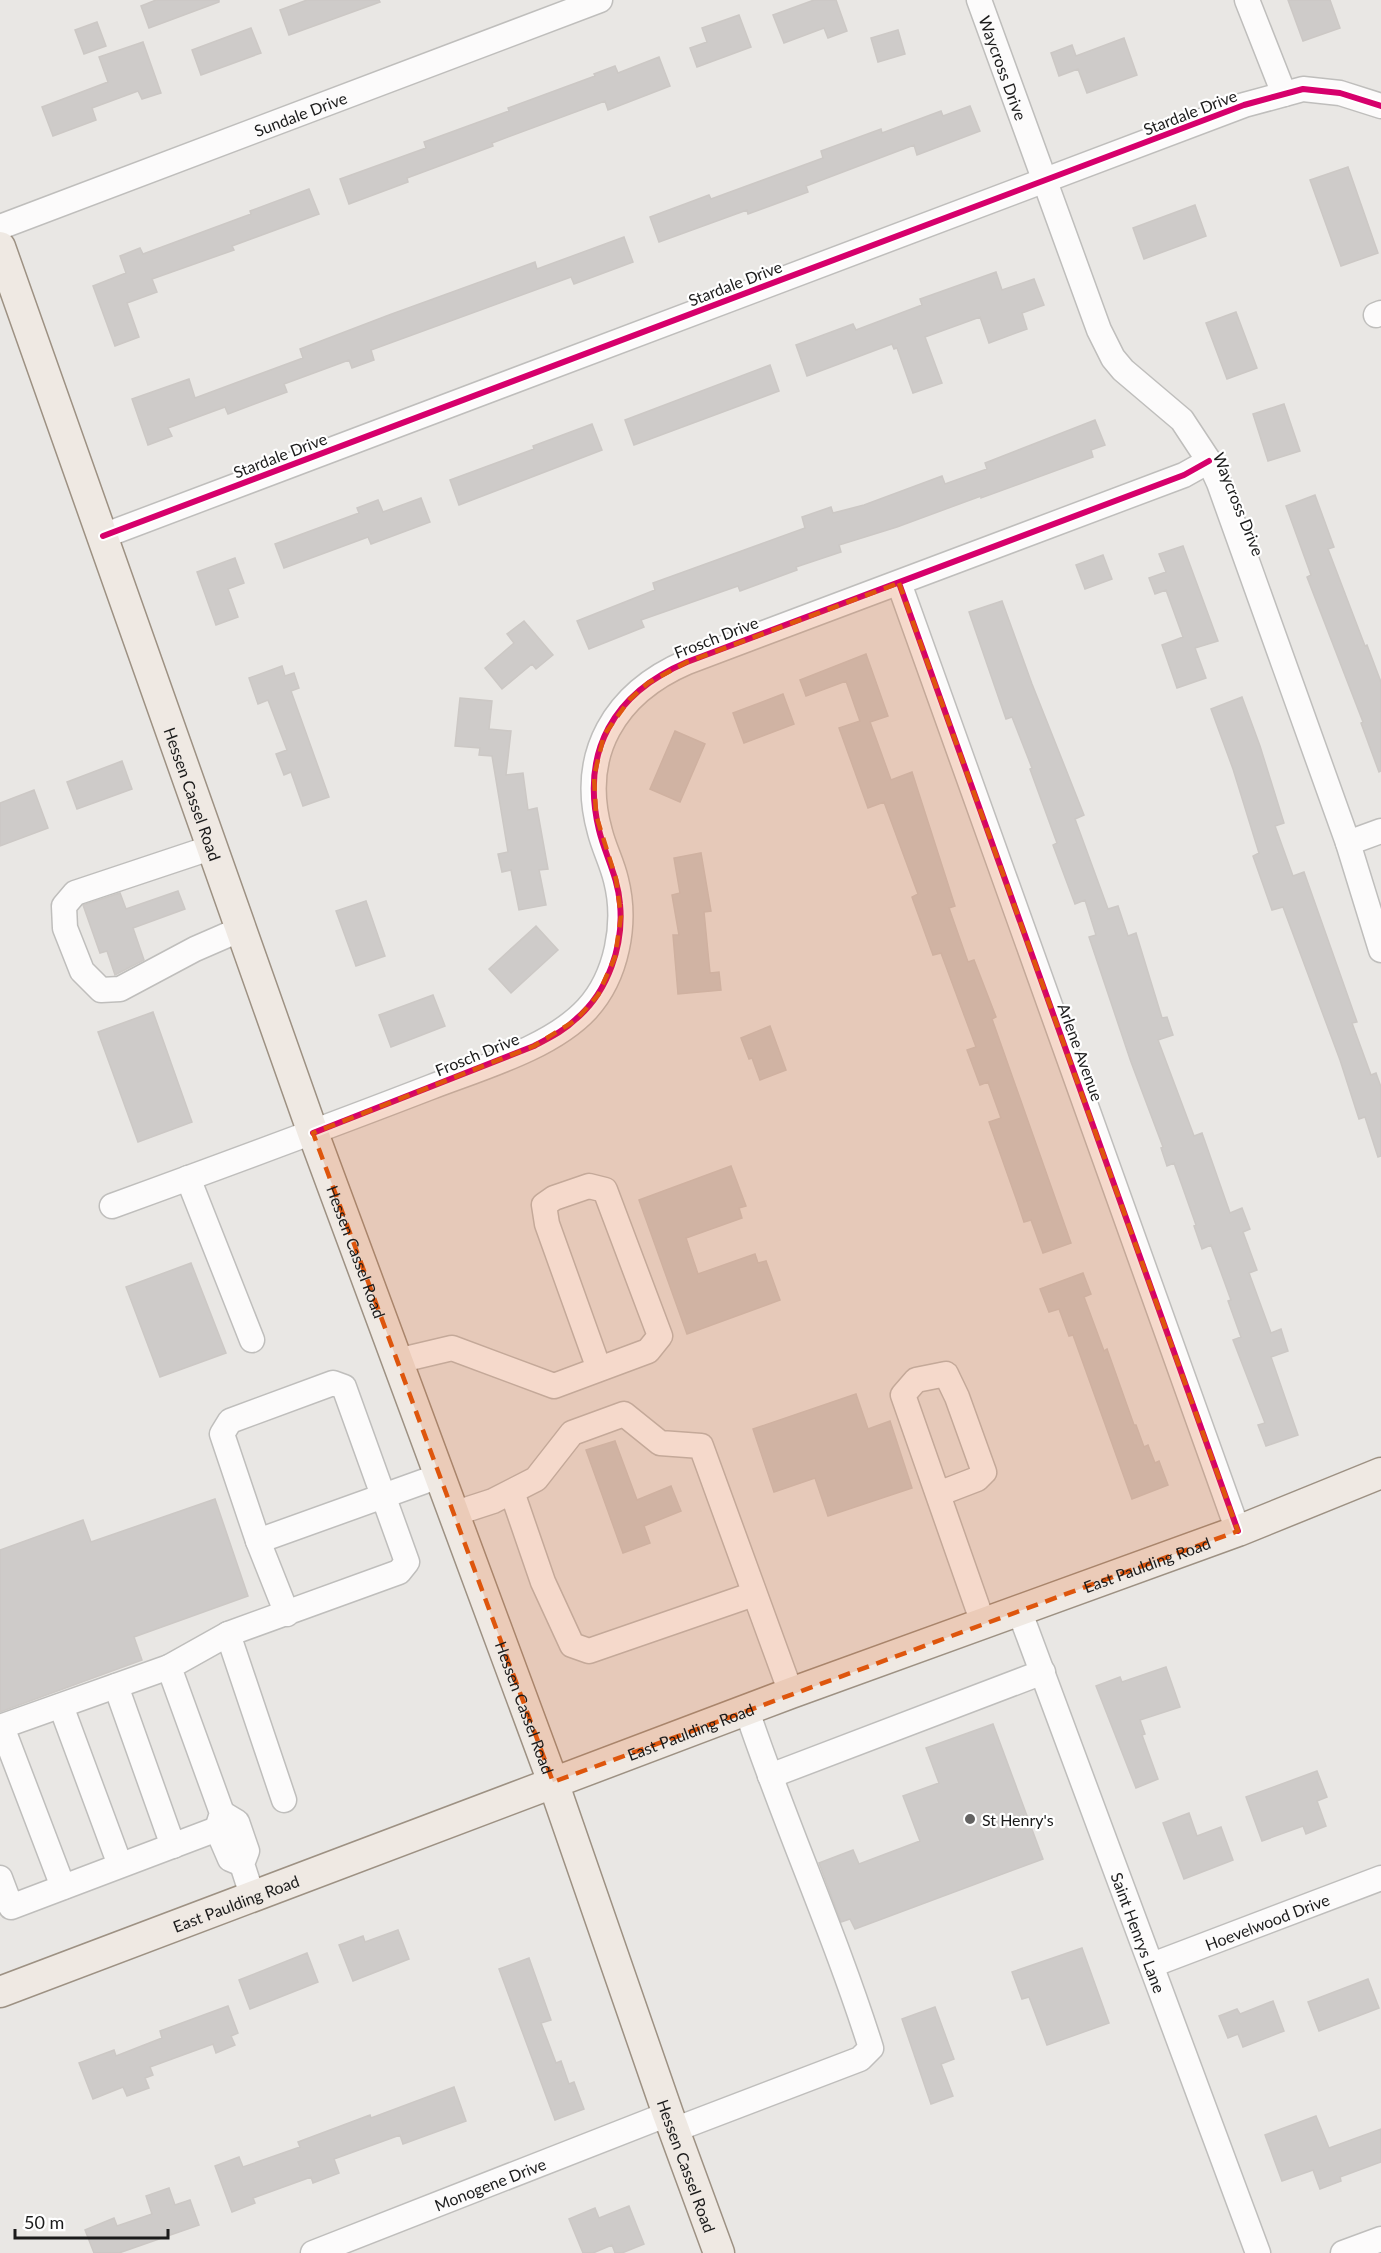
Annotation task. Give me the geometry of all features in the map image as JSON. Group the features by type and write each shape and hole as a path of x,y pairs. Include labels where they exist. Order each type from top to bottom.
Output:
{"main road":[{"name":"Hessen Cassel Road","path":"0,248 313,1133 553,1782 719,2253"},
{"name":"East Paulding Road","path":"0,1992 791,1693 1238,1531 1381,1473"}],"street":[{"name":"Sundale Drive","path":"0,227 600,0"},
{"name":"Waycross Drive","path":"980,0 1098,330 1123,370 1182,420 1209,461 1219,483 1348,843 1381,950"},
{"path":"1247,0 1284,94"},
{"name":"Stardale Drive","path":"103,536 1244,105 1303,89 1340,93 1381,106"},
{"name":"Frosch Drive","path":"112,1206 313,1133 534,1046 576,1020 598,995 615,957 621,916 616,879 598,824 594,776 597,754 604,735 616,715 648,683 677,666 1184,475 1209,461"},
{"name":"Arlene Avenue","path":"899,583 1238,1531"},
{"path":"1348,843 1381,831"},
{"path":"213,847 75,893 64,906 65,928 82,971 101,990 120,989 195,949 241,929"},
{"path":"188,1178 206,1229 252,1340"},
{"path":"397,1362 452,1348 554,1386 648,1351 660,1336 605,1190 589,1186 554,1198 544,1205 547,1224 599,1369"},
{"path":"938,1494 977,1479 984,1472 957,1397 945,1374 916,1380 903,1395 983,1623"},
{"path":"63,1887 1,1727 169,1667 228,1634 286,1614 399,1572 407,1562 344,1387 333,1383 230,1420 222,1434 258,1541 286,1614"},
{"path":"453,1514 493,1501 536,1479 572,1433 624,1414 660,1443 701,1446 791,1693"},
{"path":"258,1541 440,1476"},
{"path":"512,1492 543,1582 572,1645 589,1651 754,1594"},
{"name":"Saint Henrys Lane","path":"1019,1610 1258,2253"},
{"path":"228,1634 284,1800"},
{"path":"169,1667 230,1859 242,1864 252,1895"},
{"path":"747,1711 770,1776 1043,1672"},
{"path":"116,1686 173,1846"},
{"path":"61,1706 120,1865"},
{"name":"Monogene Drive","path":"313,2253 671,2122 860,2059 871,2048 855,1996 770,1776"},
{"path":"0,1878 11,1907 173,1846 219,1821"},
{"name":"Hoevelwood Drive","path":"1152,1965 1381,1878"},
{"path":"1343,2253 1381,2239"}],"highlighted area":[{"path":"899,583 1238,1531 553,1782 313,1133 534,1046 576,1020 598,995 615,957 621,916 616,879 596,815 594,776 604,735 630,699 648,683 687,662"}],"building":[{"path":"156,0 219,0 219,2 149,28 141,6"},
{"path":"307,0 379,0 380,2 289,35 280,10"},
{"path":"814,0 836,0 847,31 828,38 824,28 784,43 773,15"},
{"path":"1288,0 1330,0 1340,28 1303,41"},
{"path":"739,15 751,47 697,67 690,48 707,42 702,28"},
{"path":"97,22 106,46 84,54 75,30"},
{"path":"251,28 261,53 201,75 192,50"},
{"path":"898,30 905,54 878,62 871,38"},
{"path":"1124,38 1137,75 1087,93 1078,69 1059,76 1051,53 1072,45 1076,56"},
{"path":"143,42 161,93 142,99 138,91 92,108 96,120 53,136 42,107 108,82 99,57"},
{"path":"659,57 670,86 608,110 605,101 492,143 493,146 407,178 408,182 349,204 340,179 426,148 424,142 509,111 508,108 595,76 594,74 615,66 618,73"},
{"path":"970,106 980,131 917,155 914,145 806,186 808,192 748,214 747,210 659,242 650,217 709,195 711,199 823,158 821,151 881,129 882,133 941,111 943,116"},
{"path":"1348,167 1378,253 1341,266 1310,180"},
{"path":"309,189 319,214 232,246 234,250 152,279 157,292 127,303 139,337 115,346 93,286 126,273 120,256 140,248 143,254 251,214 250,211"},
{"path":"1195,205 1206,236 1144,259 1133,228"},
{"path":"624,237 633,262 574,284 571,277 371,350 374,360 352,368 349,360 284,384 287,392 228,414 225,407 168,428 172,436 148,445 132,399 189,379 195,398 303,358 300,349 389,315 535,262 537,269"},
{"path":"996,272 1002,290 1034,279 1044,305 1022,313 1027,329 989,343 980,317 925,337 942,383 913,393 897,348 894,349 892,344 807,376 796,345 853,324 856,330 922,305 920,299"},
{"path":"1236,312 1257,368 1227,379 1206,323"},
{"path":"770,365 779,391 634,445 625,420"},
{"path":"1284,404 1300,451 1268,461 1253,414"},
{"path":"1095,420 1105,445 1091,450 1093,457 981,498 981,496 897,527 839,545 841,552 796,567 797,570 740,591 738,586 641,620 644,627 589,649 577,621 655,590 653,583 805,528 802,517 831,507 833,513 864,505 942,476 945,484 987,469 985,463"},
{"path":"592,424 602,450 459,505 450,480 534,449 533,446"},
{"path":"1315,495 1334,547 1328,549 1381,682 1381,771 1379,772 1361,723 1363,722 1307,577 1311,575 1286,506"},
{"path":"421,498 430,522 371,544 368,537 284,568 275,544 359,513 357,508 378,500 383,512"},
{"path":"1183,546 1218,641 1195,648 1206,678 1177,688 1162,645 1183,637 1166,590 1155,594 1149,578 1166,572 1159,554"},
{"path":"1103,555 1112,579 1085,589 1076,565"},
{"path":"235,558 244,583 228,589 238,617 216,625 197,572"},
{"path":"1002,601 1084,815 1075,819 1108,909 1118,906 1128,936 1136,933 1162,1018 1167,1017 1173,1035 1158,1040 1194,1136 1202,1133 1230,1213 1242,1208 1250,1229 1243,1232 1257,1270 1249,1273 1271,1333 1281,1329 1288,1351 1271,1357 1298,1435 1266,1446 1258,1425 1265,1423 1233,1340 1241,1337 1228,1301 1231,1300 1211,1245 1202,1249 1174,1163 1167,1166 1161,1148 1163,1147 1131,1062 1089,937 1096,935 1085,900 1075,904 1053,845 1057,843 1030,769 1032,768 1012,717 1006,719 969,612"},
{"path":"524,621 553,655 536,669 532,664 502,689 485,668 514,643 507,634"},
{"path":"866,654 888,716 870,722 891,780 912,772 955,906 949,908 968,962 974,960 996,1017 992,1019 1071,1243 1043,1253 1031,1220 1024,1222 989,1122 1001,1118 988,1082 980,1085 967,1050 976,1047 941,953 933,955 912,897 918,894 884,802 868,808 839,728 860,721 846,681 806,696 800,680"},
{"path":"282,666 285,676 294,673 299,688 291,691 329,797 303,806 291,772 284,775 276,754 287,750 268,700 258,704 249,678"},
{"path":"783,694 794,724 744,743 733,713"},
{"path":"1242,697 1284,823 1275,826 1293,876 1304,872 1357,1022 1352,1023 1371,1075 1376,1073 1381,1087 1381,1156 1378,1157 1365,1117 1359,1119 1340,1060 1283,907 1272,910 1253,856 1259,853 1233,769 1211,709"},
{"path":"460,698 492,701 489,729 511,731 506,775 523,773 528,810 537,808 548,869 539,870 546,905 519,910 511,870 502,872 498,854 508,852 492,756 479,755 480,748 455,746"},
{"path":"675,731 705,744 680,802 650,789"},
{"path":"122,761 132,789 77,809 67,782"},
{"path":"34,790 48,828 0,846 0,803"},
{"path":"701,853 711,911 704,912 710,973 719,972 721,990 678,994 673,935 679,935 672,895 680,893 674,858"},
{"path":"178,891 185,909 133,928 144,960 115,975 107,951 100,953 83,905 120,893 126,909"},
{"path":"366,901 385,956 356,966 336,911"},
{"path":"536,926 558,950 511,993 489,969"},
{"path":"433,995 445,1026 391,1047 379,1015"},
{"path":"153,1012 192,1122 138,1142 98,1032"},
{"path":"770,1026 786,1070 760,1080 741,1038"},
{"path":"731,1166 746,1206 739,1208 742,1218 686,1238 698,1274 755,1254 758,1263 766,1261 780,1300 687,1334 639,1200"},
{"path":"191,1263 226,1353 160,1377 126,1287"},
{"path":"1083,1273 1091,1294 1084,1297 1104,1351 1107,1349 1144,1447 1148,1445 1155,1463 1159,1461 1168,1485 1132,1499 1073,1335 1069,1336 1059,1309 1049,1312 1040,1289"},
{"path":"856,1394 868,1429 890,1421 912,1488 828,1516 815,1478 774,1492 753,1429"},
{"path":"615,1441 637,1500 671,1486 681,1511 644,1526 650,1543 623,1553 586,1450"},
{"path":"215,1499 248,1596 134,1637 142,1660 0,1712 0,1550 83,1520 91,1542"},
{"path":"1166,1667 1180,1707 1140,1720 1145,1734 1142,1735 1158,1779 1136,1788 1096,1686 1120,1677 1122,1682"},
{"name":"St Henry's","path":"993,1724 1043,1859 855,1929 850,1919 841,1922 819,1863 853,1850 859,1864 920,1841 903,1796 939,1783 926,1748"},
{"path":"1317,1771 1327,1797 1317,1801 1326,1826 1306,1834 1303,1826 1262,1841 1246,1797"},
{"path":"1189,1813 1197,1836 1221,1827 1233,1860 1184,1879 1163,1823"},
{"path":"398,1930 409,1959 353,1981 339,1945 363,1936 365,1942"},
{"path":"1082,1948 1109,2023 1047,2045 1029,1997 1022,1999 1012,1972"},
{"path":"307,1953 318,1982 250,2009 239,1980"},
{"path":"529,1958 551,2020 541,2023 556,2063 561,2061 569,2084 574,2082 584,2109 555,2120 499,1969"},
{"path":"1368,1979 1379,2008 1319,2031 1308,2002"},
{"path":"1273,2001 1284,2031 1243,2047 1238,2034 1228,2038 1219,2016 1237,2009 1240,2014"},
{"path":"228,2006 238,2033 231,2036 235,2045 216,2053 213,2044 150,2067 153,2075 145,2078 149,2088 127,2096 123,2087 93,2099 79,2063 114,2050 116,2056 162,2038 160,2031"},
{"path":"935,2007 954,2059 941,2064 953,2096 931,2104 902,2019"},
{"path":"454,2087 466,2121 403,2144 400,2135 334,2159 339,2173 313,2183 311,2177 253,2198 255,2203 232,2212 215,2166 239,2157 243,2167 300,2147 298,2142"},
{"path":"1316,2116 1329,2148 1381,2129 1381,2162 1340,2177 1341,2181 1320,2189 1313,2170 1282,2181 1265,2135"},
{"path":"169,2188 175,2205 190,2200 199,2225 119,2253 94,2253 85,2230 114,2218 117,2226 152,2214 146,2196"},
{"path":"629,2206 644,2244 622,2253 615,2253 612,2245 593,2253 583,2253 569,2219 595,2208 599,2218"}],"cycle path":[{"path":"103,536 1244,105 1303,89 1340,93 1381,106"},
{"path":"313,1133 534,1046 571,1023 597,995 612,967 621,920 617,885 599,830 594,801 594,775 599,750 608,728 622,708 640,690 661,675 687,662 1184,475 1209,461"},
{"path":"899,583 1238,1531"}],"place":[{"name":"St Henry's","path":"970,1819"}]}
